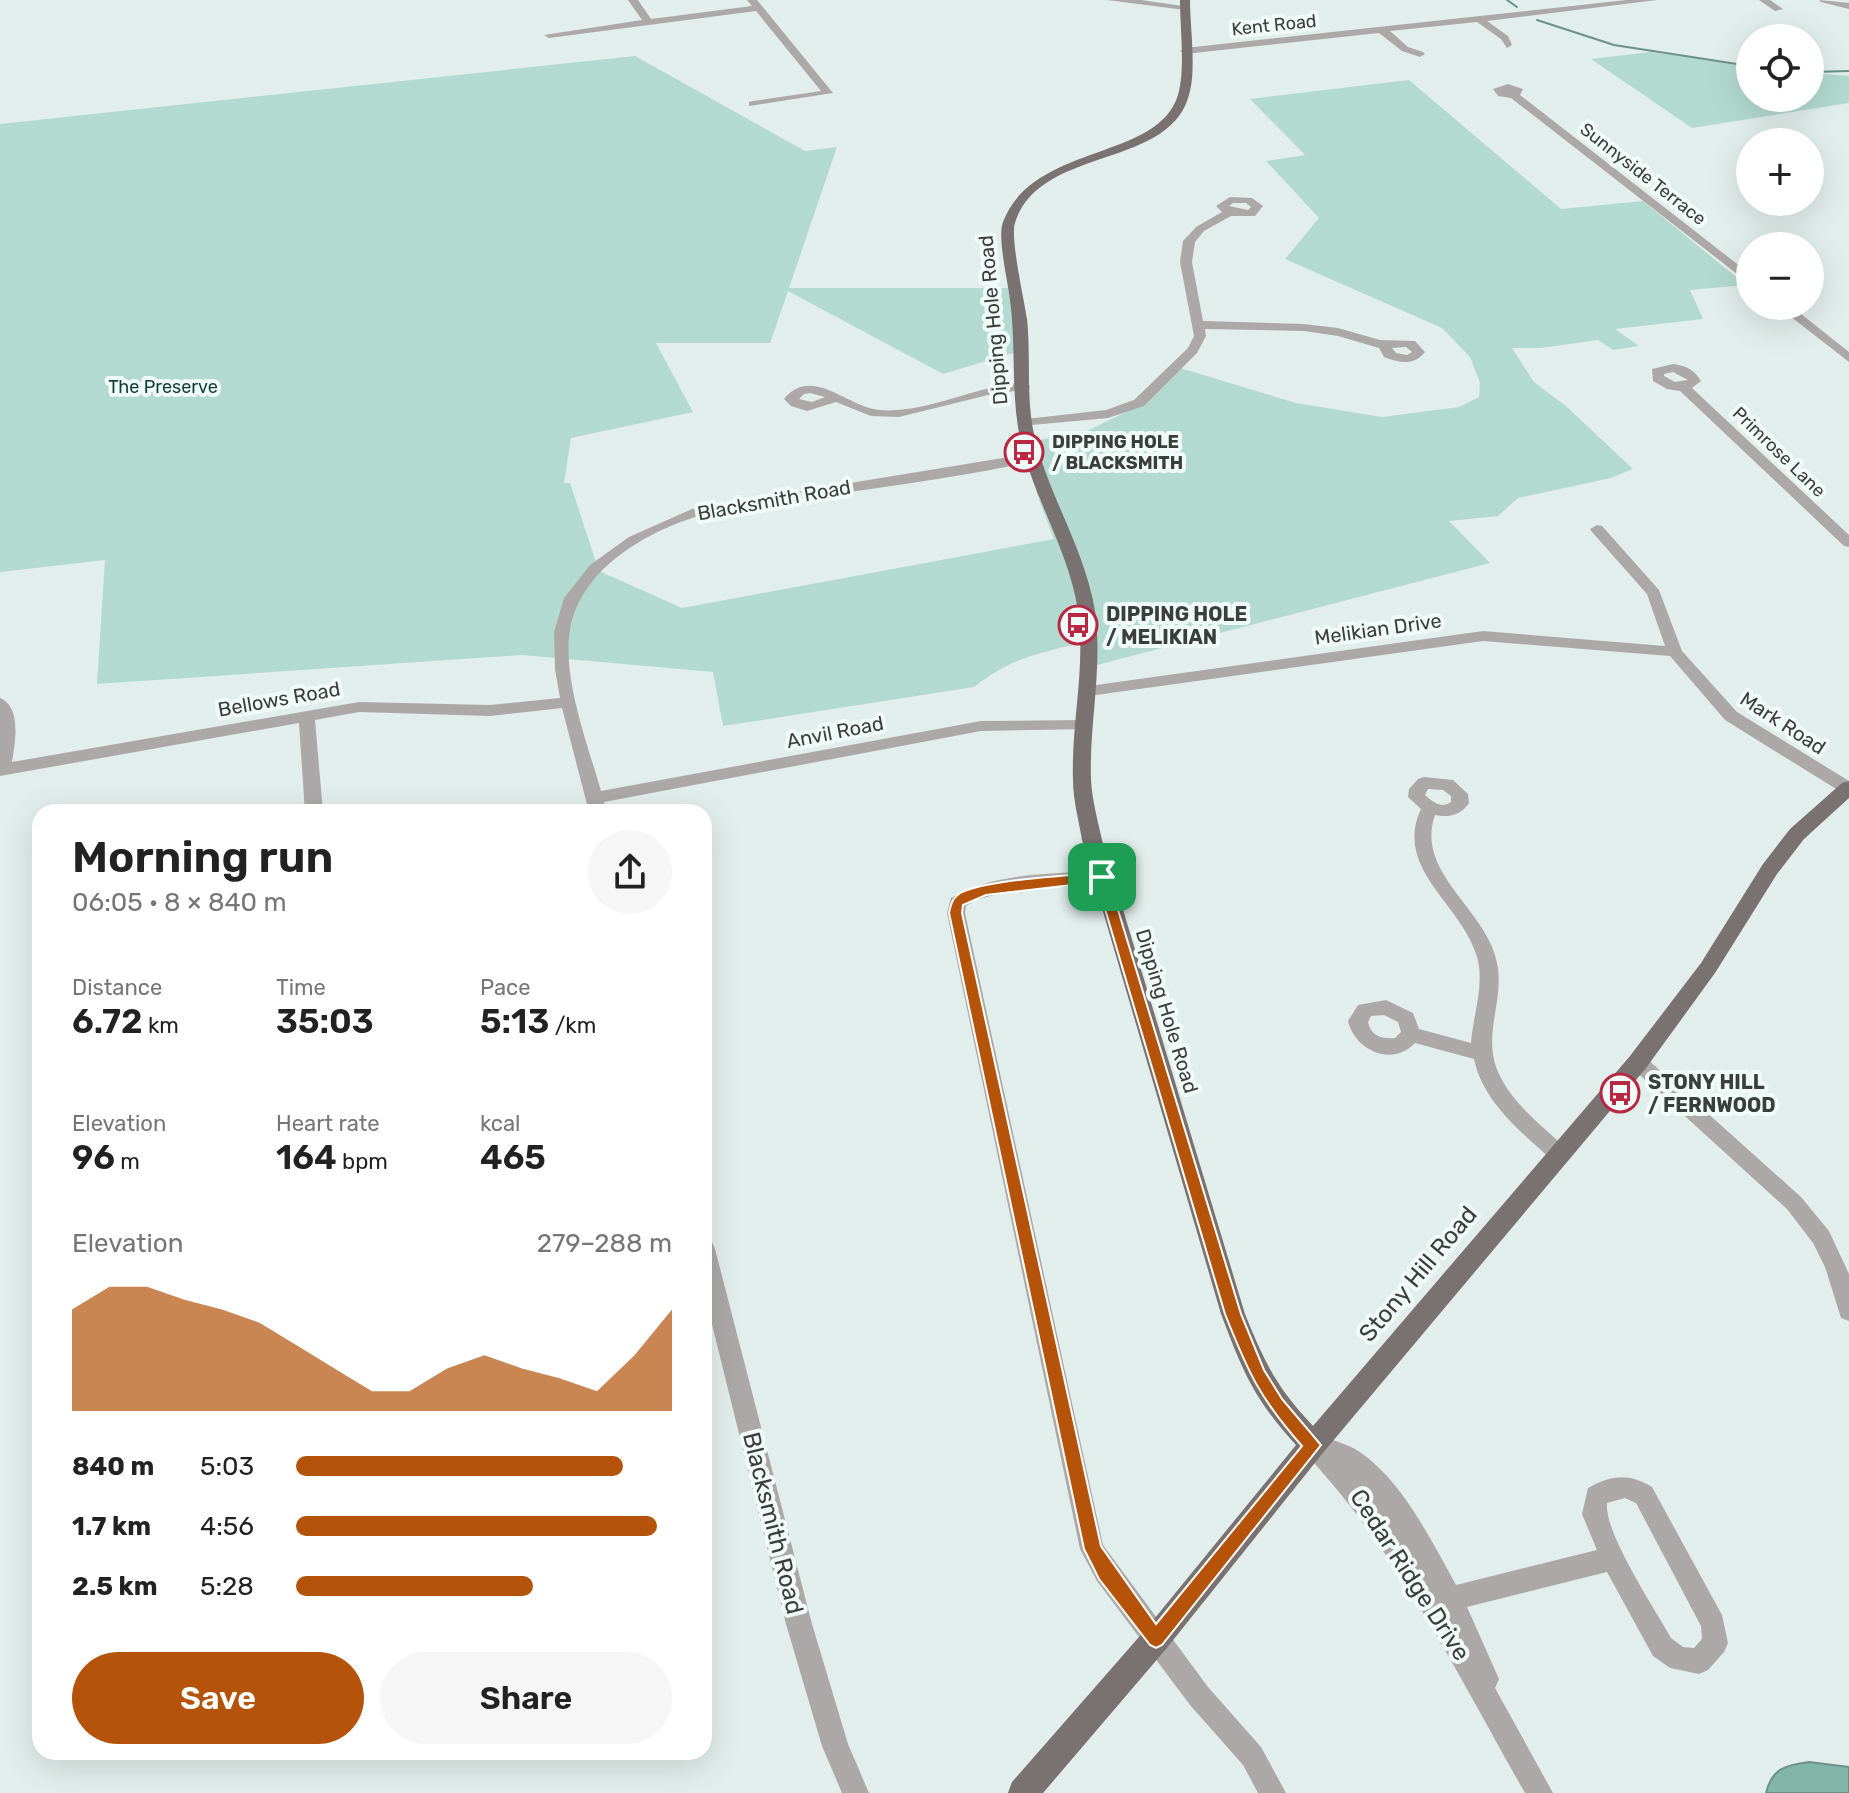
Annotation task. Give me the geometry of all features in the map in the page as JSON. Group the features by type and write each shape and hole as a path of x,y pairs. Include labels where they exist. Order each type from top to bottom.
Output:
{"main road":[{"path":"1185,3 1185,51"},
{"name":"Dipping Hole Road","path":"1185,51 1184,98 1175,117 1165,125 1045,178 1033,186 1010,213 1007,226 1020,320 1026,423 1033,457 1081,586 1090,654 1082,781 1102,877 1233,1314 1257,1375 1276,1405 1313,1445"},
{"name":"Stony Hill Road","path":"1023,1793 1156,1639 1313,1445 1638,1062 1708,968 1777,859 1797,834 1848,787"}],"street":[{"path":"633,0 648,22"},
{"path":"1112,0 1185,3"},
{"name":"Kent Road","path":"1185,51 1652,0"},
{"path":"1764,0 1778,9"},
{"path":"1824,0 1849,6"},
{"path":"549,35 755,4 828,93 753,104"},
{"path":"1479,19 1505,38 1507,45"},
{"path":"1382,30 1405,49 1420,54"},
{"name":"Sunnyside Terrace","path":"1514,95 1736,269"},
{"path":"1026,423 1108,414 1139,403 1193,350 1200,336 1200,325 1186,262 1186,248 1200,229 1229,212"},
{"path":"1801,320 1849,358"},
{"path":"1200,325 1300,327 1350,335 1385,346"},
{"path":"834,398 867,412 897,414 985,389 1024,386"},
{"name":"Primrose Lane","path":"1684,387 1849,543"},
{"name":"Blacksmith Road","path":"596,804 568,702 560,658 561,625 569,600 599,563 641,534 692,513 1033,457"},
{"name":"Mark Road","path":"1597,529 1654,593 1675,652 1731,716 1848,787"},
{"name":"Melikian Drive","path":"1089,691 1483,636 1675,652"},
{"name":"Bellows Road","path":"2,770 378,706 506,711 568,702"},
{"path":"0,703 9,729 2,770"},
{"path":"307,716 313,804"},
{"name":"Anvil Road","path":"601,804 981,726 1084,725"},
{"path":"1430,808 1421,834 1425,859 1487,958 1489,978 1480,1053 1486,1073 1501,1097 1559,1154"},
{"path":"1102,877 986,890 966,896 957,903 956,913 1092,1549 1199,1696 1252,1756 1273,1793"},
{"path":"1411,1034 1480,1053"},
{"path":"1638,1062 1794,1203 1821,1237 1836,1267 1849,1311"},
{"name":"Blacksmith Road","path":"712,1281 799,1624 835,1746 856,1793"},
{"name":"Cedar Ridge Drive","path":"1313,1445 1346,1456 1368,1475 1416,1542 1450,1599 1474,1650 1500,1719"},
{"name":"Cedar Ridge Drive","path":"1313,1445 1360,1494 1403,1556 1500,1719 1540,1793"},
{"path":"1613,1486 1629,1486 1644,1495 1713,1624 1715,1643 1699,1661 1679,1659 1662,1647 1613,1558 1594,1514 1596,1496 1613,1486"},
{"path":"1450,1599 1613,1558"}],"green space":[{"path":"1650,52 1736,64 1736,112 1792,112 1692,128 1591,59"},
{"name":"The Preserve","path":"635,56 805,151 837,147 789,288 1019,288 1020,351 943,374 788,291 770,343 656,343 693,412 571,438 564,483 570,483 599,571 682,608 1054,539 1037,494 1029,442 1087,431 1130,410 1177,367 1296,403 1382,417 1459,407 1479,397 1480,383 1470,357 1442,328 1285,259 1319,218 1266,161 1305,155 1250,99 1409,80 1561,209 1643,201 1736,277 1736,286 1690,290 1703,319 1615,329 1639,346 1613,350 1598,340 1541,348 1512,348 1534,382 1567,407 1633,469 1611,478 1518,498 1498,516 1449,521 1490,563 1097,665 1089,641 1015,662 974,687 723,726 713,672 522,655 97,684 105,560 0,572 0,124"},
{"path":"1824,74 1849,76 1849,103 1824,107"}],"shaded area":[{"path":"1809,1762 1849,1767 1849,1793 1766,1793 1772,1778 1781,1769"}],"waterway":[{"path":"1507,0 1517,7"},
{"path":"1537,20 1614,45 1736,64"},
{"path":"1824,72 1849,71"}],"place":[{"name":"DIPPING HOLE / BLACKSMITH","path":"1024,452"},
{"name":"DIPPING HOLE / MELIKIAN","path":"1078,625"},
{"name":"STONY HILL / FERNWOOD","path":"1620,1093"}],"route":[{"path":"1102,877 1233,1314 1257,1375 1276,1405 1313,1445 1156,1639 1092,1549 956,913 957,903 966,896 986,890 1102,877"}]}
